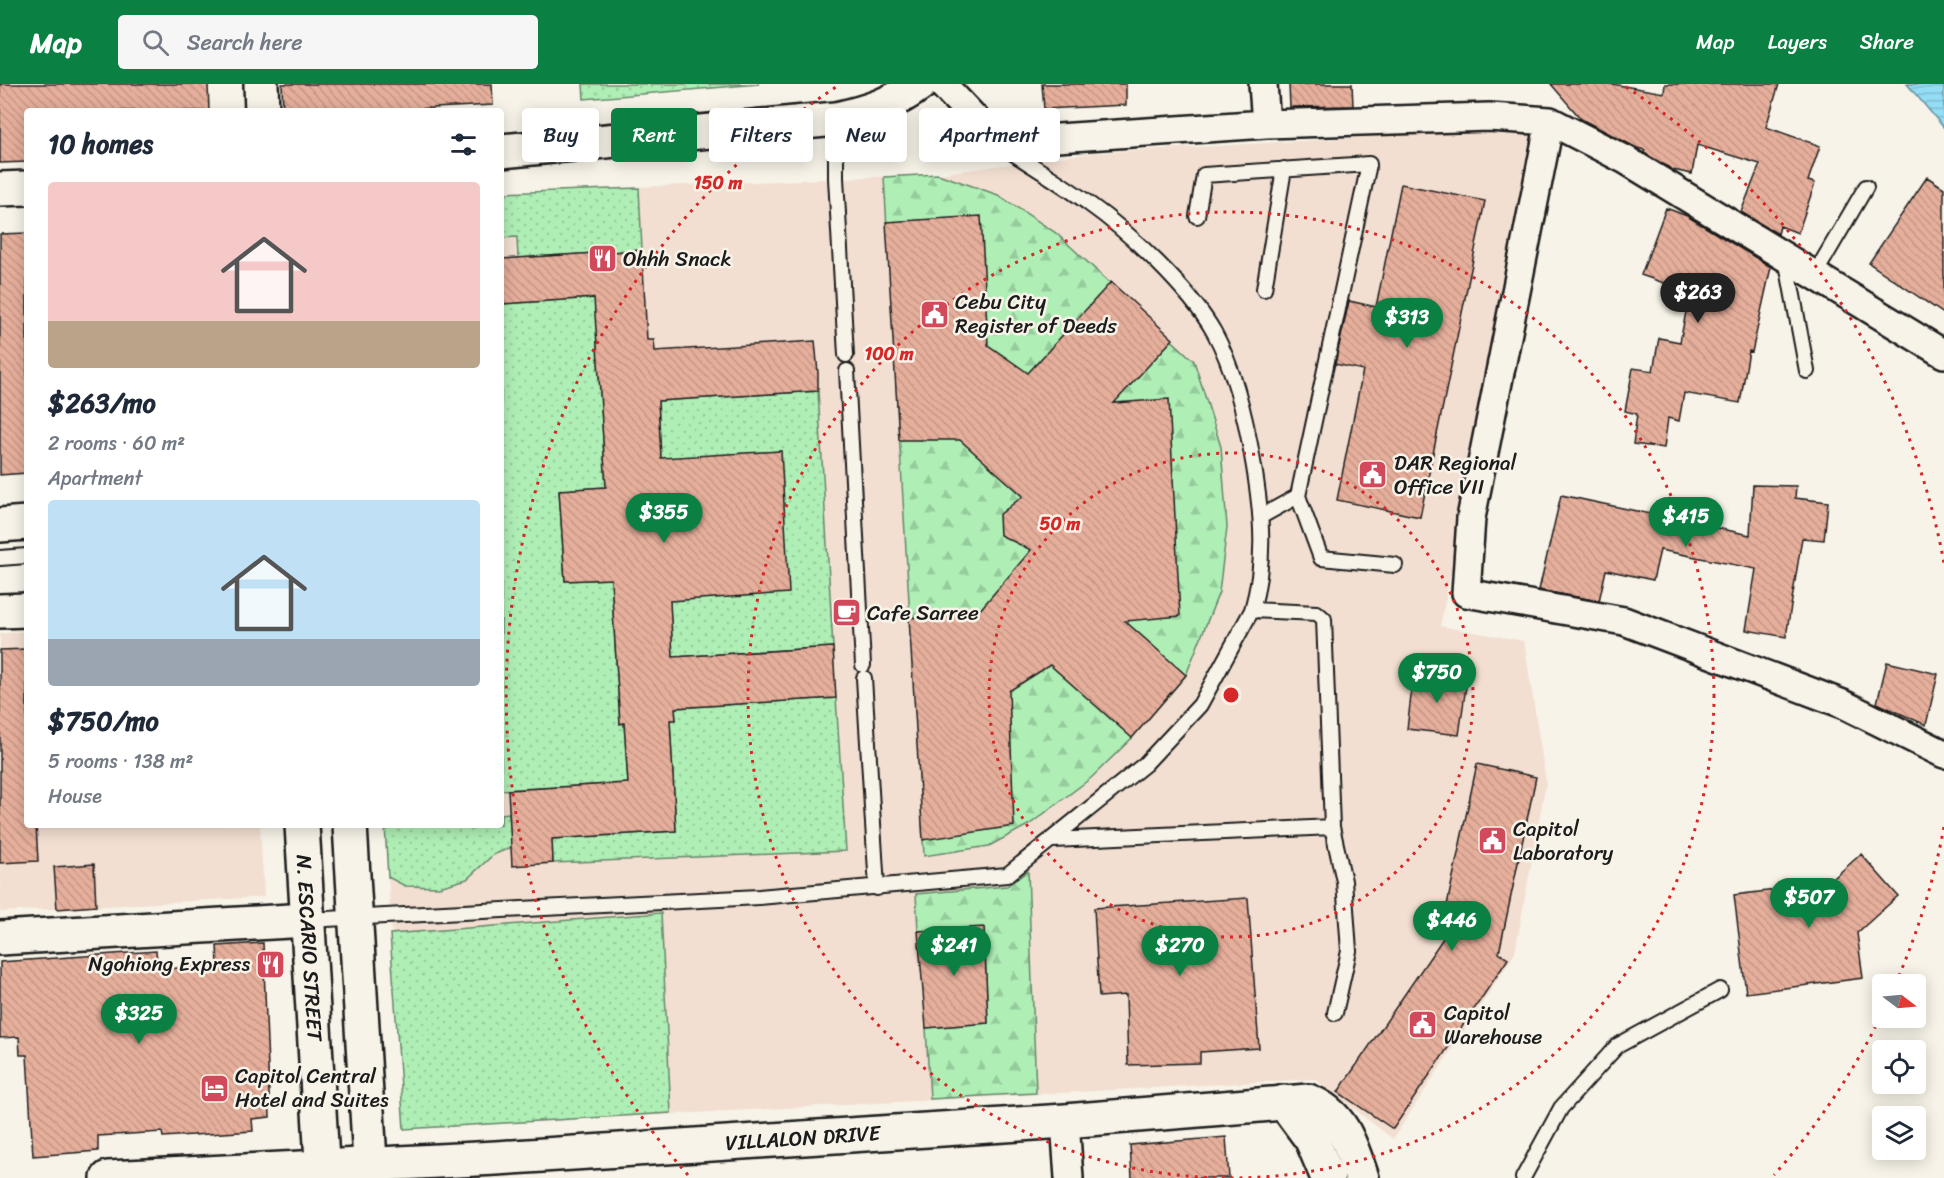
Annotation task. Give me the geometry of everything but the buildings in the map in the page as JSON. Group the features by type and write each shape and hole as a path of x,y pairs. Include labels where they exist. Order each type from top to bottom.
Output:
{"street":[{"path":"261,84 262,108"},
{"path":"880,108 900,99 920,84"},
{"path":"942,84 965,108"},
{"path":"1263,84 1266,124"},
{"path":"1060,138 1266,124 1489,117 1550,121 1626,160 1944,354"},
{"path":"504,151 825,120"},
{"path":"1550,121 1471,518 1466,593 1623,621 1843,704 1944,754"},
{"path":"0,189 24,188"},
{"path":"0,525 24,523"},
{"path":"0,611 24,610"},
{"name":"N. ESCARIO STREET","path":"302,828 322,1173"},
{"path":"350,828 370,1172"},
{"path":"0,938 307,920"},
{"path":"1284,1101 1312,1140 1328,1178"},
{"name":"VILLALON DRIVE","path":"108,1178 370,1172 1065,1121 1284,1101 1308,1101 1332,1115 1345,1130 1362,1178"},
{"path":"1065,1121 1069,1178"}],"lane":[{"path":"836,162 846,355"},
{"path":"307,920 614,905 877,888 1007,875 1145,764 1200,705 1252,610 1259,570 1262,516 1250,441 1236,387 1214,332 1180,287 1145,252 1088,203 1027,162"},
{"path":"1197,216 1204,175 1369,164 1298,496 1321,558 1395,565"},
{"path":"1264,289 1284,169"},
{"path":"1815,274 1866,187"},
{"path":"1786,256 1807,371"},
{"path":"847,371 877,888"},
{"path":"1262,516 1298,496"},
{"path":"0,558 24,556"},
{"path":"1252,610 1317,613 1324,619 1332,827 1344,881 1348,951 1335,1014"},
{"path":"1053,840 1332,827"},
{"path":"1523,1178 1561,1107 1617,1046 1720,990"}],"shaded area":[{"path":"1543,127 1440,626 1524,641 1546,782 1515,953 1393,1139 1315,1079 404,1129 385,828 504,828 504,193 938,174 1025,162 1060,162 1060,157 1090,153"},
{"path":"24,631 24,828 260,828 264,897 0,912 0,634"}],"green space":[{"path":"583,84 759,84 584,99"},
{"path":"938,174 998,195 1056,233 1194,361 1221,447 1227,527 1219,592 1186,675 1132,738 1091,778 1030,824 989,846 924,856 884,177"},
{"path":"639,188 642,250 518,258 517,237 504,238 504,193"},
{"path":"599,298 597,344 606,487 559,491 565,581 611,579 620,723 624,723 628,783 504,790 504,304"},
{"path":"818,391 833,647 673,657 668,574 781,451 704,456 662,484 658,401"},
{"path":"836,698 846,851 553,863 552,839 676,831 670,720 676,720 675,708"},
{"path":"509,813 512,847 493,855 467,879 439,887 405,886 388,877 385,828 504,828 504,814"},
{"path":"1028,871 1036,1093 930,1099 926,1028 988,1023 984,928 918,931 916,894 1007,886"},
{"path":"661,913 671,1113 404,1129 390,934"}],"water":[{"path":"1907,84 1944,84 1944,128"}],"place":[{"name":"Ohhh Snack","path":"602,259"},
{"name":"Cebu City Register of Deeds","path":"934,314"},
{"name":"DAR Regional Office VII","path":"1373,475"},
{"name":"Cafe Sarree","path":"846,613"},
{"name":"Capitol Laboratory","path":"1492,841"},
{"name":"Ngohiong Express","path":"271,964"},
{"name":"Capitol Warehouse","path":"1423,1025"},
{"name":"Capitol Central Hotel and Suites","path":"214,1088"}]}
